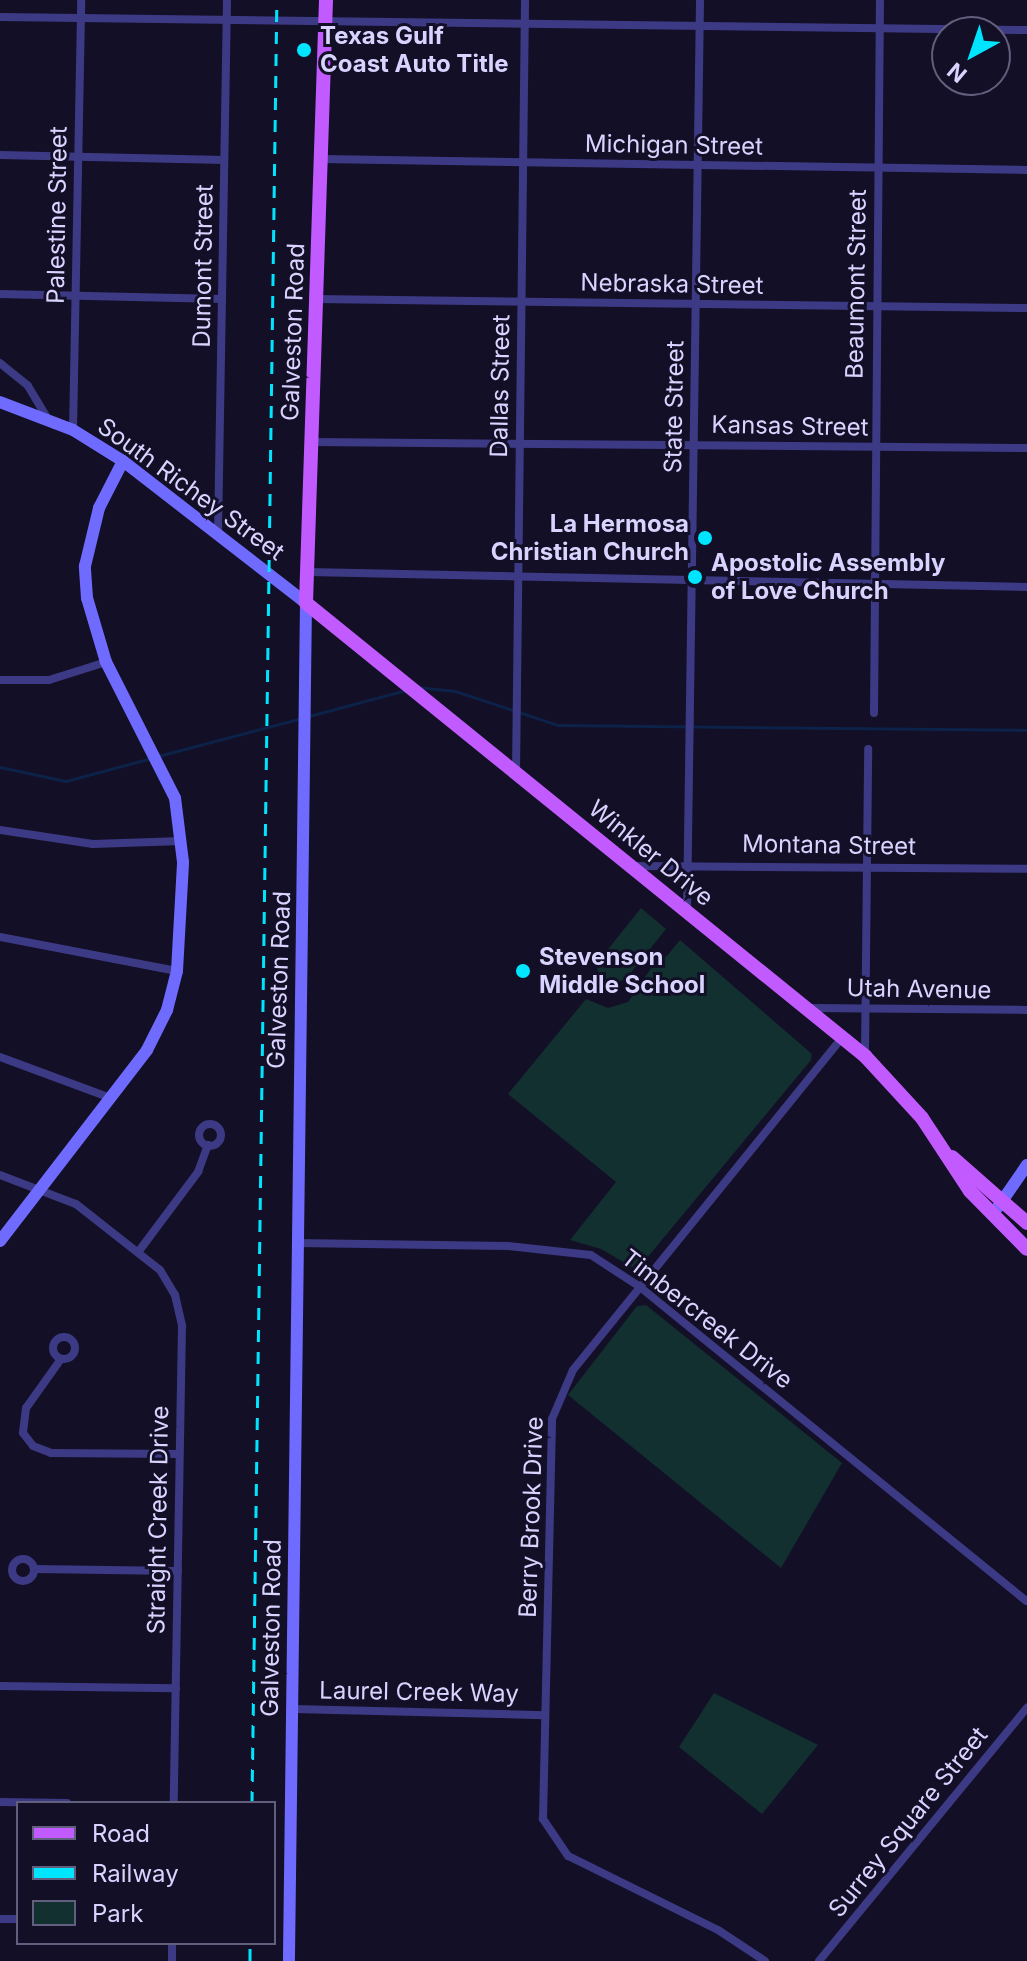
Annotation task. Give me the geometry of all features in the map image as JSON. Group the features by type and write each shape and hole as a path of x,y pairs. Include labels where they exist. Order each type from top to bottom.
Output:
{"main road":[{"name":"Galveston Road","path":"289,1961 306,603 326,0"},
{"name":"South Richey Street","path":"0,402 73,430 123,461 306,603"},
{"path":"0,1241 111,1098 159,1029 177,971 182,841 165,773 106,662 91,619 85,566 99,508 123,461"},
{"name":"Winkler Drive","path":"306,603 843,1036 865,1056 949,1155 1027,1223"},
{"name":"Winkler Drive","path":"949,1155 958,1175 991,1216 1027,1249"},
{"path":"991,1216 1027,1165"}],"street":[{"name":"Palestine Street","path":"73,430 81,0"},
{"name":"Dumont Street","path":"218,533 227,0"},
{"name":"Dallas Street","path":"516,772 525,0"},
{"name":"State Street","path":"687,910 700,0"},
{"name":"Beaumont Street","path":"874,713 872,584 880,0"},
{"path":"0,17 1027,30"},
{"path":"0,155 224,160"},
{"name":"Michigan Street","path":"321,159 1027,170"},
{"path":"0,294 222,299"},
{"name":"Nebraska Street","path":"316,299 1027,308"},
{"path":"0,363 28,386 48,420"},
{"name":"Kansas Street","path":"312,442 1027,448"},
{"path":"308,572 401,578 518,576 1027,587"},
{"path":"0,680 49,680 106,662"},
{"path":"865,1056 868,749"},
{"path":"0,830 93,844 182,841"},
{"name":"Montana Street","path":"631,866 688,863 1027,869"},
{"path":"0,937 177,971"},
{"name":"Utah Avenue","path":"810,1008 1027,1010"},
{"name":"Berry Brook Drive","path":"765,1961 718,1930 562,1850 543,1819 552,1419 573,1370 843,1036"},
{"path":"0,1057 111,1098"},
{"path":"139,1251 198,1172 208,1145"},
{"name":"Straight Creek Drive","path":"0,1175 76,1204 139,1251 169,1282 180,1312 174,1801"},
{"name":"Timbercreek Drive","path":"296,1243 568,1250 598,1259 640,1287 1027,1601"},
{"path":"61,1359 22,1418 23,1433 33,1446 51,1453 179,1454"},
{"path":"34,1569 178,1571"},
{"path":"0,1686 176,1688"},
{"name":"Surrey Square Street","path":"819,1961 1027,1708"},
{"name":"Laurel Creek Way","path":"293,1709 544,1715"}],"green space":[{"path":"641,908 666,929 625,980 607,983 598,975 597,963"},
{"path":"680,940 812,1054 811,1060 637,1270 601,1249 570,1240 616,1182 508,1094 586,999 608,1008 628,1002 658,958 666,957"},
{"path":"646,1305 842,1463 781,1568 568,1395 637,1306"},
{"path":"714,1693 818,1745 762,1814 679,1747"}],"waterway":[{"path":"417,687 455,691 558,725 1027,730"},
{"path":"309,716 406,690"},
{"path":"158,756 302,718"},
{"path":"0,767 66,781 151,758"}],"railway":[{"path":"252,1801 277,0"},
{"path":"250,1945 250,1961"}],"place":[{"name":"Texas Gulf Coast Auto Title","path":"304,50"},
{"name":"La Hermosa Christian Church","path":"705,538"},
{"name":"Apostolic Assembly of Love Church","path":"695,577"},
{"name":"Stevenson Middle School","path":"523,971"}]}
